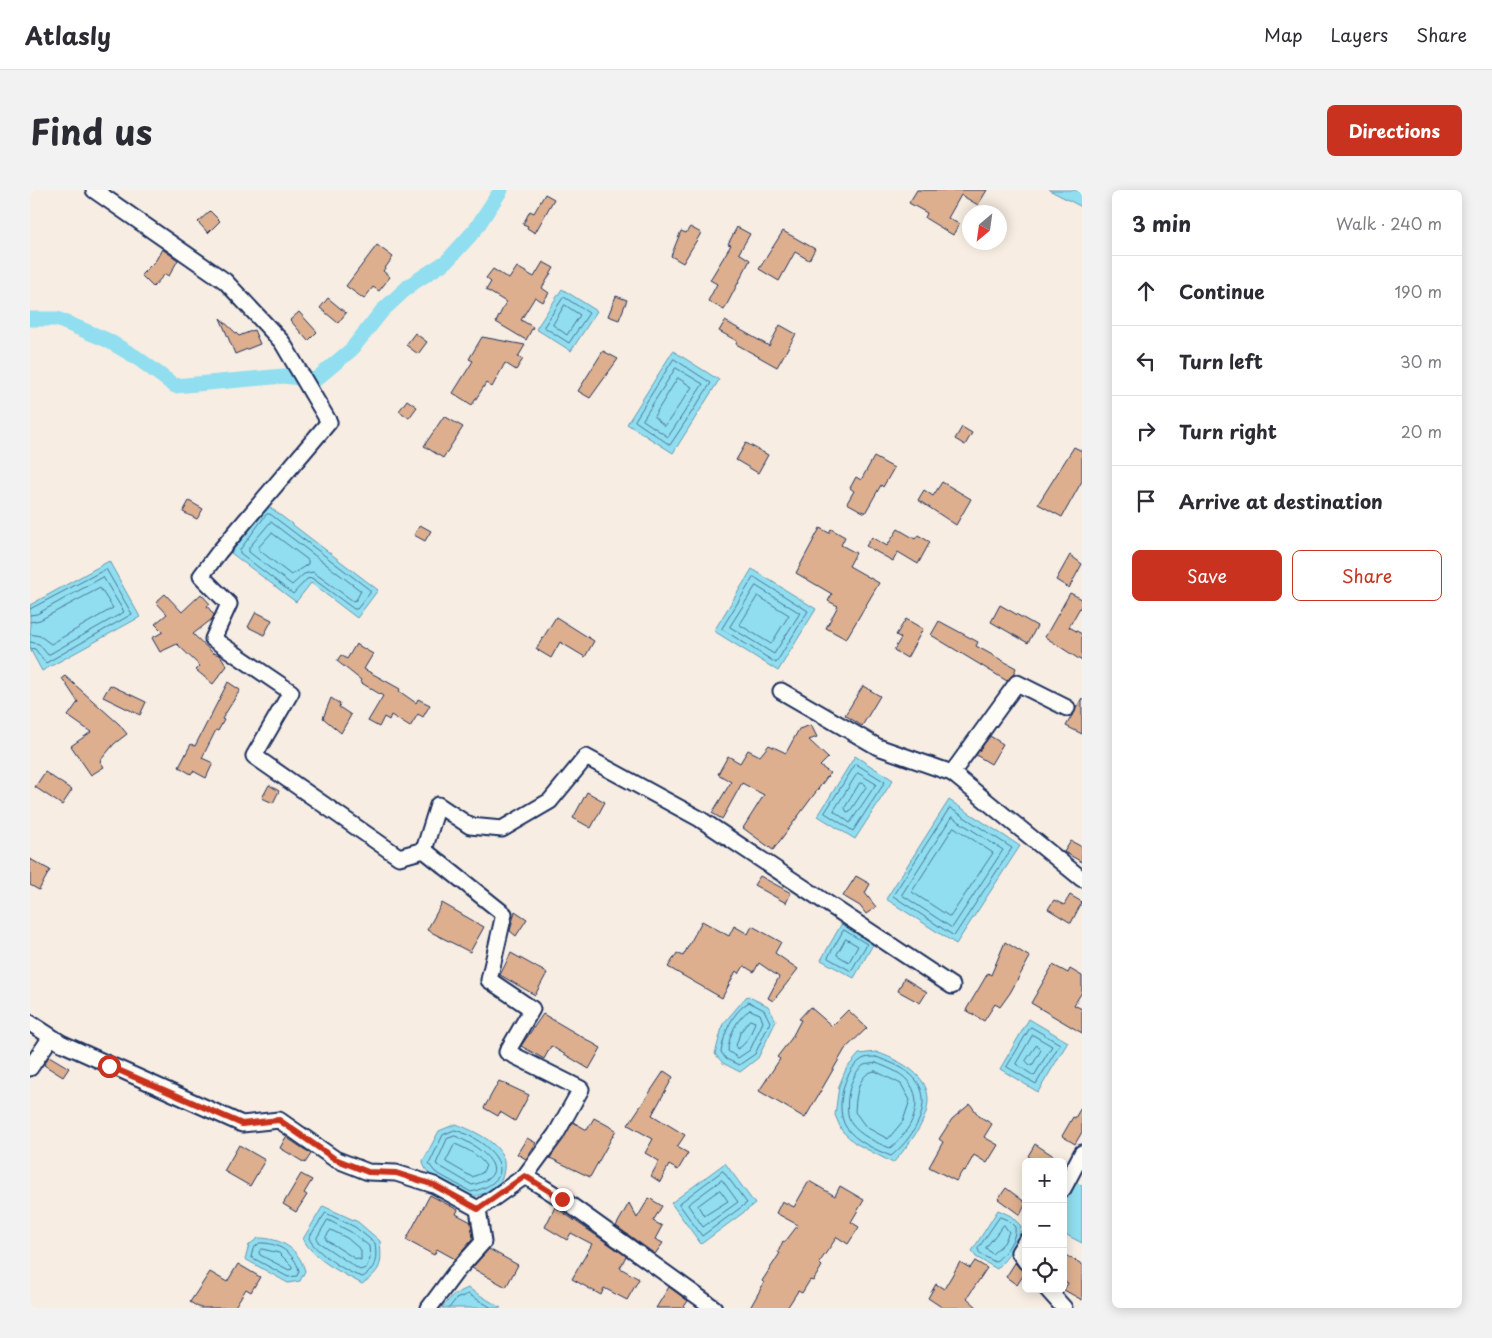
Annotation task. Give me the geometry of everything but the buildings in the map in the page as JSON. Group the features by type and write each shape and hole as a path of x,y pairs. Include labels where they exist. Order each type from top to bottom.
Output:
{"street":[{"path":"94,190 225,282 282,342 329,422 219,552 202,576 229,604 213,640 291,692 254,756 399,857 424,850"},
{"path":"952,773 1017,684 1067,708"},
{"path":"781,691 878,747 952,773 1082,879"},
{"path":"424,850 438,805 470,826 502,829 550,801 586,757 700,819 952,986"},
{"path":"424,850 504,914 488,980 532,1008 507,1052 581,1089 556,1134 525,1176 478,1209"},
{"path":"30,1024 51,1037 109,1066 242,1124 279,1120 335,1159 368,1172 396,1173 434,1185 478,1209"},
{"path":"30,1068 51,1037"},
{"path":"1067,1181 1082,1153"},
{"path":"525,1176 562,1199 714,1308"},
{"path":"429,1308 483,1242 478,1209"},
{"path":"1051,1293 1064,1308"}],"water":[{"path":"1049,190 1082,190 1082,207"},
{"path":"562,289 597,311 571,351 536,329"},
{"path":"673,351 719,380 673,453 627,424"},
{"path":"267,505 378,590 357,618 311,583 296,602 231,553"},
{"path":"109,561 140,617 42,671 30,649 30,605"},
{"path":"752,569 816,609 778,671 714,631"},
{"path":"855,756 893,780 855,839 818,816"},
{"path":"949,800 1020,846 956,944 886,899"},
{"path":"842,923 875,941 854,978 821,960"},
{"path":"747,996 768,1006 776,1021 758,1058 740,1072 723,1063 715,1054 723,1024"},
{"path":"1029,1019 1068,1042 1038,1092 1000,1069"},
{"path":"876,1052 899,1062 916,1073 925,1086 928,1099 926,1113 919,1129 893,1163 855,1143 842,1131 835,1115 839,1086 846,1069 859,1054"},
{"path":"456,1124 488,1140 501,1153 504,1160 503,1175 494,1189 472,1197 442,1183 429,1173 425,1167 423,1161 439,1131"},
{"path":"725,1163 755,1204 701,1244 671,1203"},
{"path":"1072,1180 1082,1186 1082,1243 1067,1235 1067,1189"},
{"path":"323,1206 358,1222 380,1241 381,1255 379,1266 374,1275 362,1284 321,1260 303,1239"},
{"path":"998,1210 1011,1216 1021,1226 1016,1244 997,1269 976,1257 972,1251"},
{"path":"258,1238 274,1240 294,1251 305,1271 300,1281 288,1283 245,1259 249,1245"},
{"path":"468,1288 501,1308 442,1308 453,1295"}],"waterway":[{"path":"30,319 57,319 107,340 136,357 175,386 284,376 315,380 351,350 382,311 410,285 447,261 475,230 501,190"}],"route":[{"path":"109,1066 242,1124 279,1120 335,1159 368,1172 396,1173 434,1185 478,1209 525,1176 562,1199"}]}
